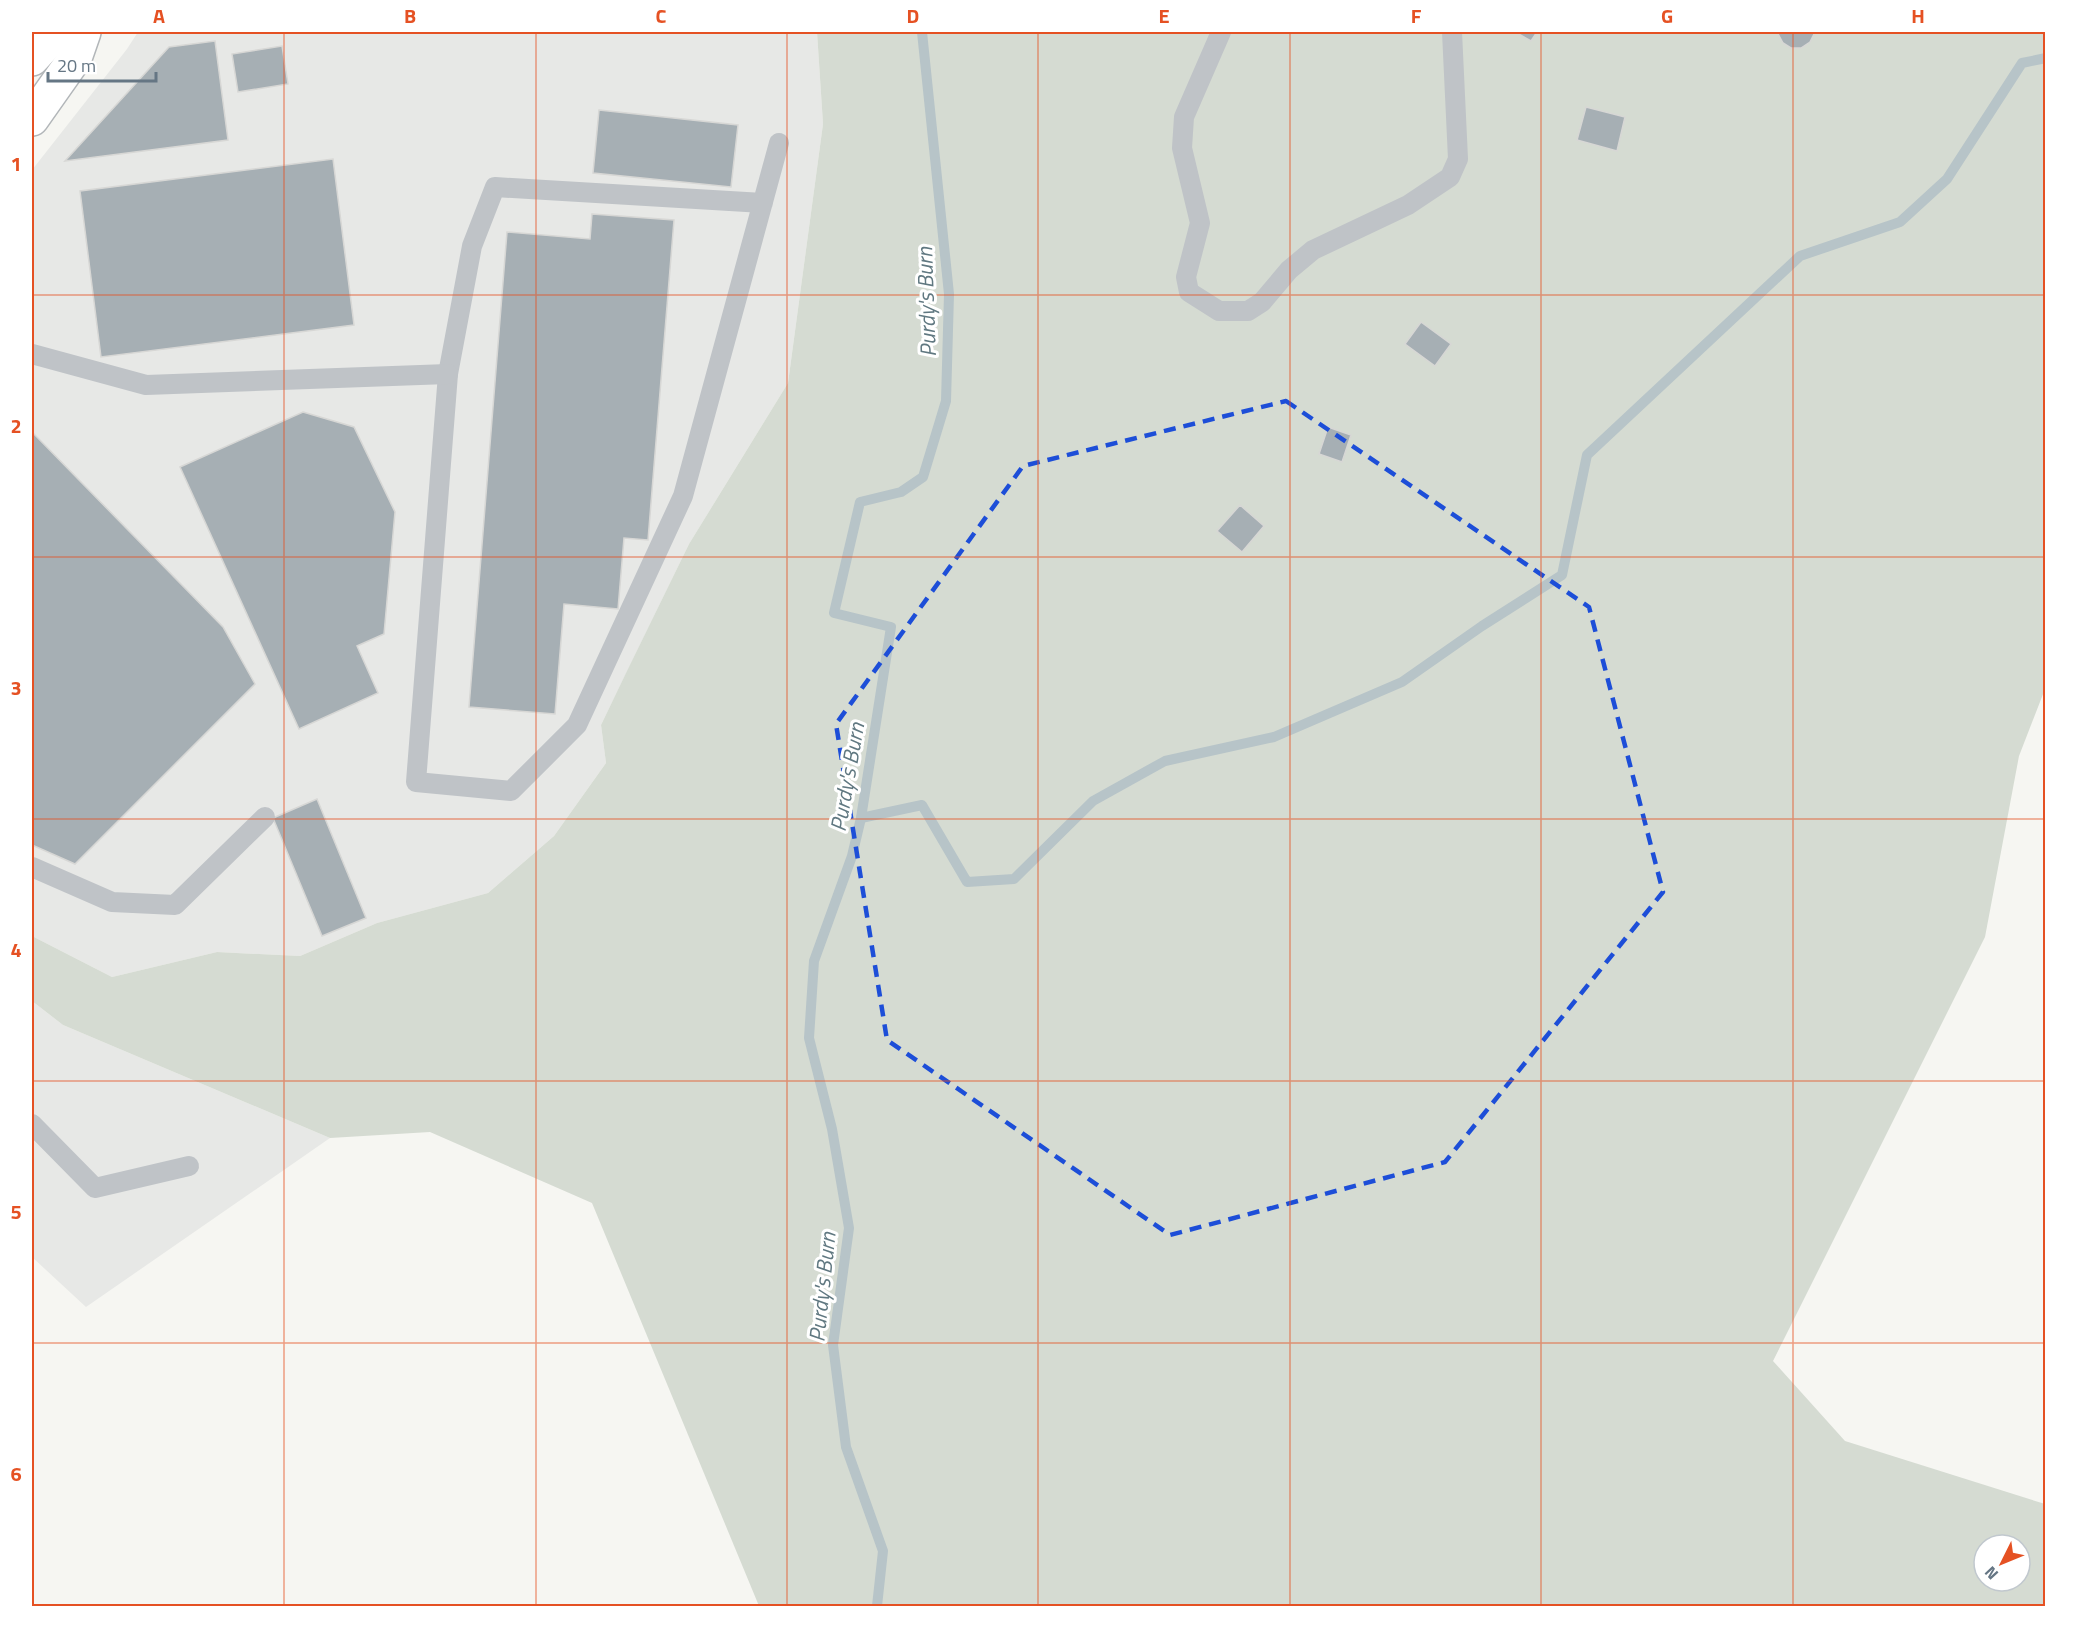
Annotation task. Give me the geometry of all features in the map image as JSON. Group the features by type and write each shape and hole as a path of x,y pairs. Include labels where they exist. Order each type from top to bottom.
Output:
{"highway":[{"path":"32,59 57,32"},
{"path":"32,119 75,58 84,32"}],"lane":[{"path":"1221,32 1184,117 1182,148 1200,223 1186,277 1189,292 1219,311 1248,311 1262,302 1289,270 1313,250 1408,206 1450,177 1458,159 1452,32"},
{"path":"763,203 495,187 472,246 448,374 416,783 511,791 577,725 683,496 763,203 779,143"},
{"path":"32,354 146,385 448,374"},
{"path":"32,867 112,902 175,905 265,817"},
{"path":"32,1124 95,1188 189,1166"}],"highlighted area":[{"path":"1286,401 1589,607 1663,892 1445,1162 1170,1235 887,1040 836,724 1023,466"}],"shaded area":[{"path":"138,32 817,32 823,124 788,383 689,544 601,725 606,763 554,836 488,893 377,923 300,956 217,952 112,977 32,936 32,170"},
{"path":"817,32 2045,32 2045,689 2019,756 1985,937 1773,1361 1845,1441 2045,1504 2043,1550 2046,1552 2045,1606 759,1606 592,1203 430,1132 330,1138 63,1025 32,1001 32,936 112,977 217,952 300,956 377,923 488,893 554,836 606,763 601,725 689,544 788,383 823,124"},
{"path":"32,1001 63,1025 330,1138 86,1307 32,1257"}],"building":[{"path":"1515,32 1537,32 1531,41"},
{"path":"1777,32 1814,32 1814,34 1810,42 1801,48 1791,48 1783,43"},
{"path":"215,41 228,140 65,161 169,47"},
{"path":"282,46 288,84 238,92 232,54"},
{"path":"1586,107 1625,117 1617,151 1577,140"},
{"path":"599,110 738,125 731,187 593,173"},
{"path":"333,159 354,325 101,357 80,191"},
{"path":"592,214 674,220 648,540 624,538 618,609 564,604 555,714 469,707 507,232 590,239"},
{"path":"1421,322 1451,344 1435,366 1405,344"},
{"path":"303,412 354,427 395,512 384,634 357,646 378,693 299,729 180,467"},
{"path":"1328,427 1351,435 1342,462 1319,454"},
{"path":"32,432 223,627 255,684 75,864 32,845"},
{"path":"1240,505 1264,526 1242,552 1217,531"},
{"path":"317,799 366,918 322,936 273,818"}],"waterway":[{"name":"Purdy's Burn","path":"877,1606 883,1551 846,1447 833,1345 849,1228 832,1129 809,1038 814,961 852,856 861,818 891,627 834,613 860,502 901,492 923,477 946,401 949,294 922,32"},
{"path":"861,818 922,805 967,882 1014,879 1093,801 1165,761 1274,737 1402,682 1482,626 1562,575 1587,455 1800,256 1900,222 1947,179 2022,63 2046,58"}]}
